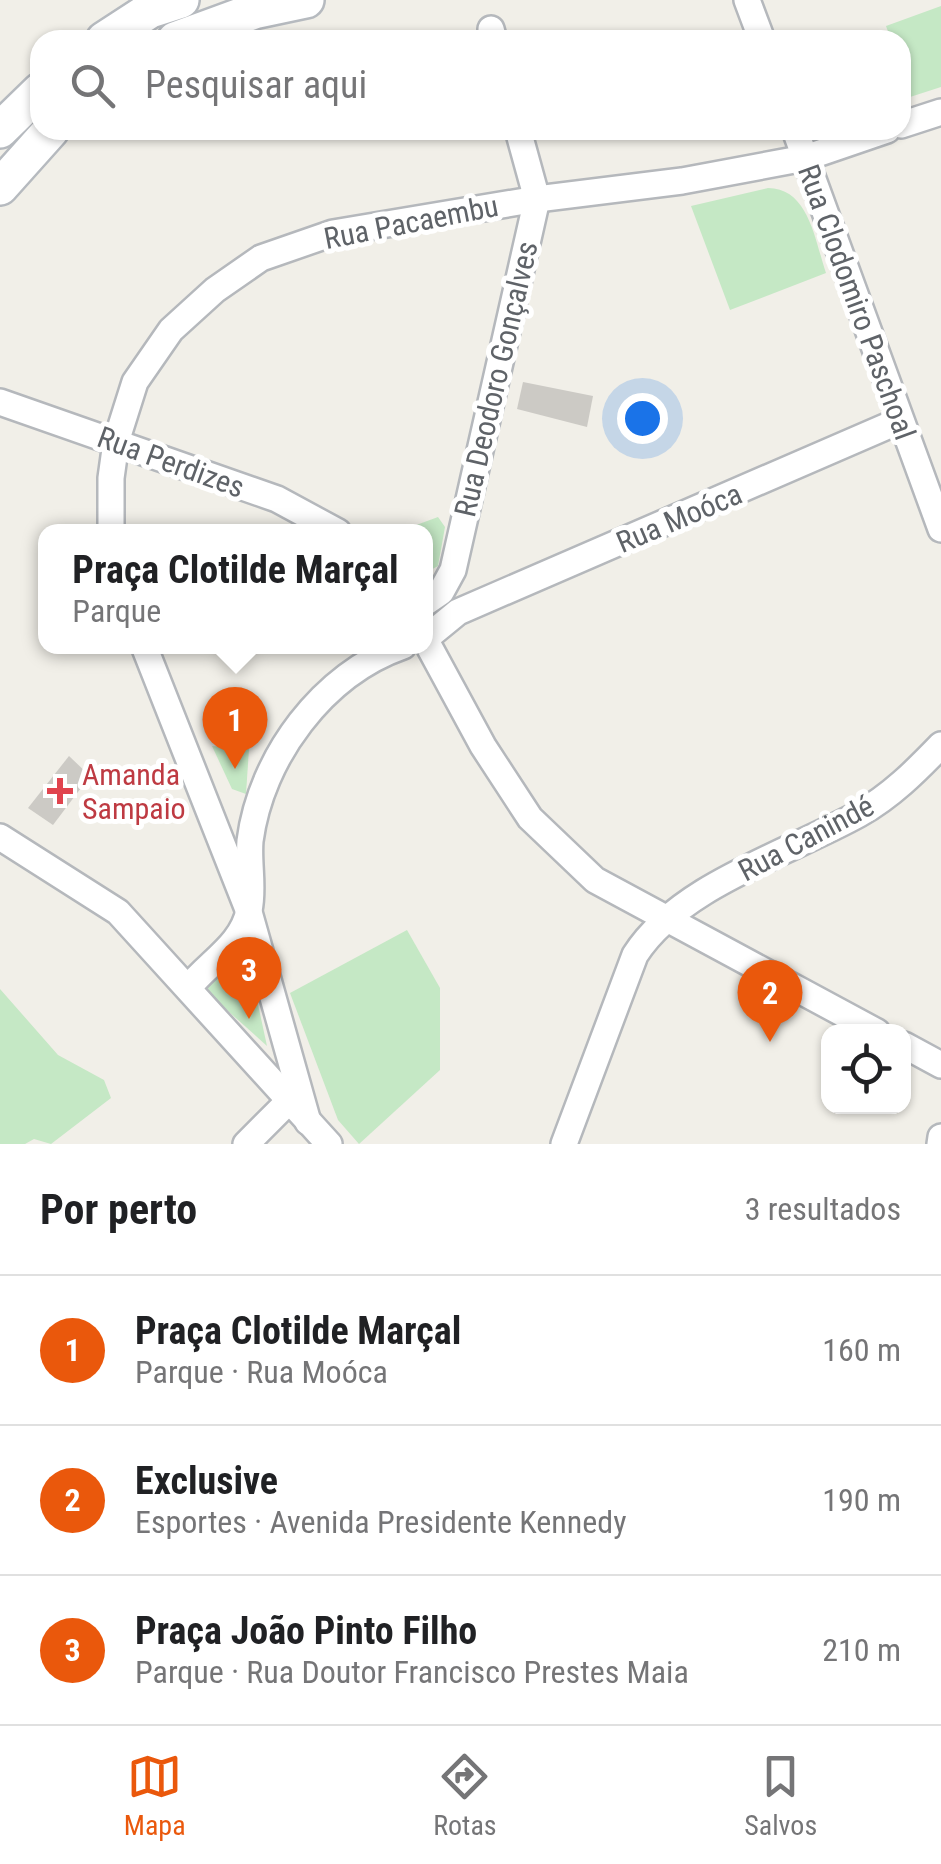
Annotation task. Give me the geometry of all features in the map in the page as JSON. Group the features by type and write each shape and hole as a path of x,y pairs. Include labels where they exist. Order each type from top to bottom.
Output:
{"main road":[{"path":"119,30 150,10 180,0"},
{"path":"201,30 254,10 306,0"},
{"path":"0,130 30,101"},
{"path":"0,187 41,140"}],"street":[{"path":"747,0 758,30"},
{"path":"911,122 941,112"},
{"name":"Rua Deodoro Gonçalves","path":"433,598 441,592 453,570 537,199 521,140"},
{"name":"Rua Clodomiro Paschoal","path":"799,140 941,529"},
{"name":"Rua Pacaembu","path":"111,524 116,442 135,382 171,330 215,290 261,258 333,233 537,199 682,181 805,158 858,140"},
{"name":"Rua Perdizes","path":"0,402 277,500 323,524"},
{"name":"Rua Moóca","path":"433,633 468,608 899,421"},
{"path":"440,666 442,634 468,608 453,570"},
{"path":"433,653 483,746 530,818 595,880 862,1024"},
{"path":"147,654 250,912 308,1122"},
{"path":"189,987 235,940 250,912 250,845 255,814 270,776 303,720 325,693 382,654"},
{"name":"Rua Canindé","path":"564,1144 635,955 663,919 690,898 862,812 904,783 941,745"},
{"path":"0,837 118,912 329,1144"},
{"path":"911,1049 941,1065"},
{"path":"258,1069 278,1064 291,1054"},
{"path":"246,1144 289,1101"}],"green space":[{"path":"941,6 941,87 911,97 911,30 887,30 886,26"},
{"path":"768,188 782,190 801,206 814,232 826,273 730,310 691,206"},
{"path":"438,517 445,527 438,566 433,569 433,524 419,524"},
{"path":"212,746 249,749 246,794 232,789"},
{"path":"407,930 440,988 440,1070 359,1144 338,1120 290,993"},
{"path":"233,962 249,963 267,1046 208,993 208,979"},
{"path":"0,989 58,1055 104,1080 111,1098 51,1144 34,1139 25,1144 0,1144"}],"building":[{"path":"523,382 593,396 587,427 517,409"},
{"path":"69,756 90,776 53,825 28,808"}],"place":[{"name":"Praça Clotilde Marçal","path":"235,769"},
{"name":"Amanda Sampaio","path":"60,791"},
{"name":"Praça João Pinto Filho","path":"249,1019"},
{"name":"Exclusive","path":"770,1042"}]}
